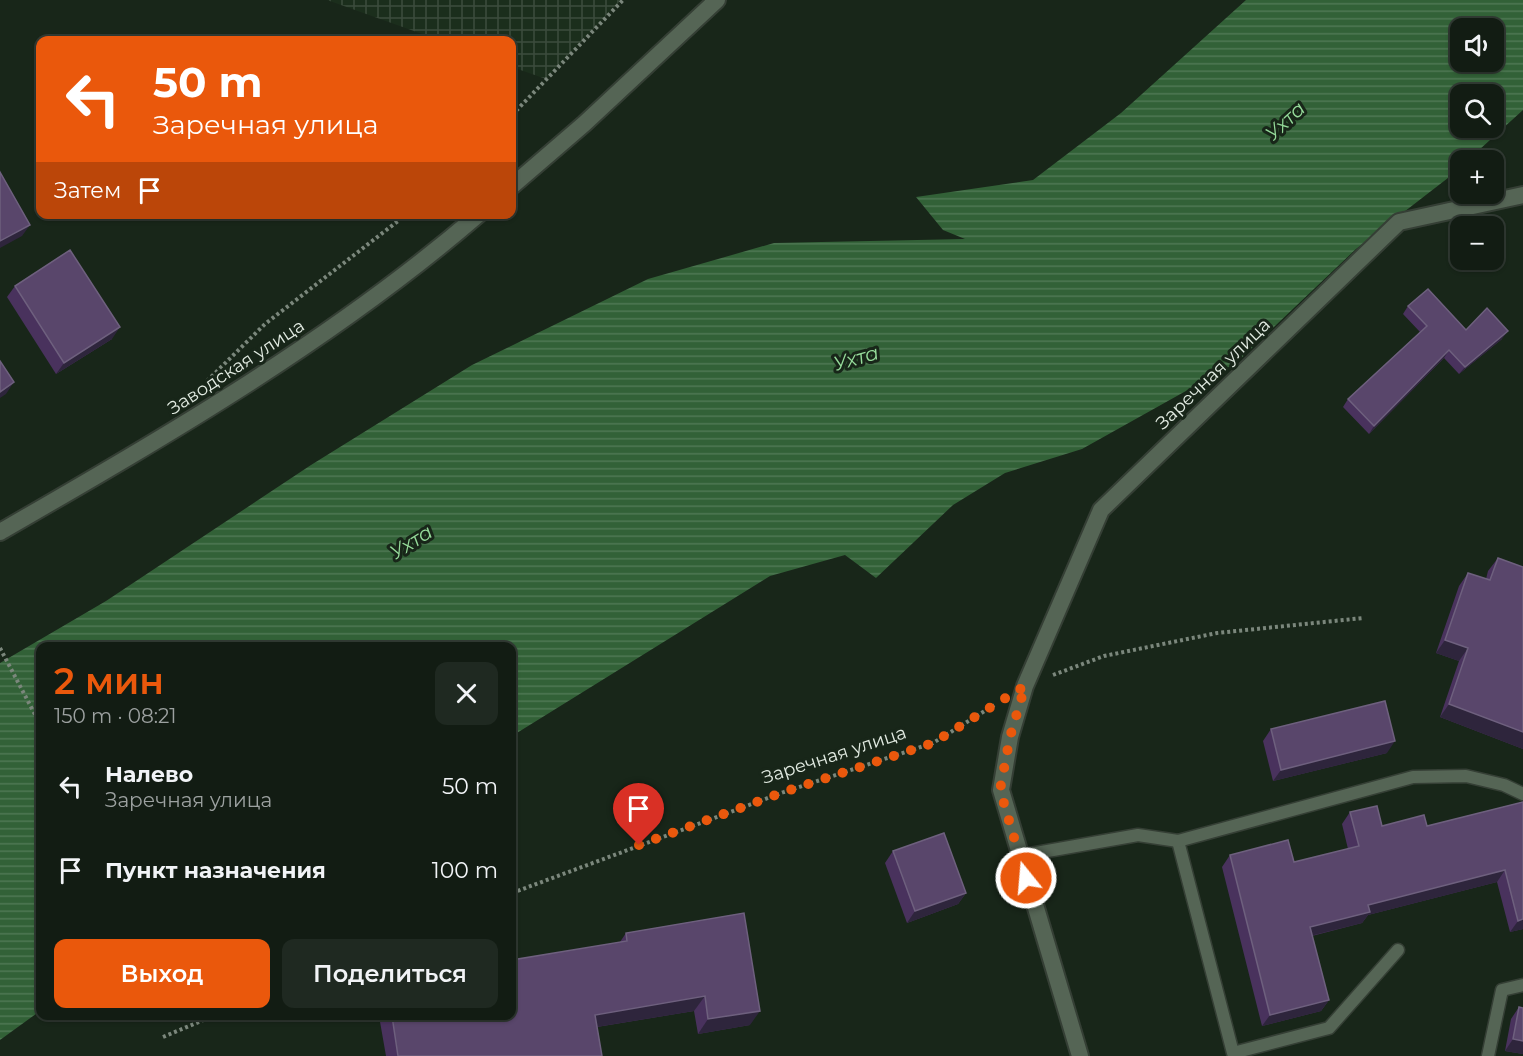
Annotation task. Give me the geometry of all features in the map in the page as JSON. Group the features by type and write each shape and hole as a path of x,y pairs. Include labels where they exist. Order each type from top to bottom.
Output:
{"street":[{"path":"516,183 584,124 717,0"},
{"name":"Заречная улица","path":"1080,1056 1000,790 1010,737 1025,686 1101,510 1399,222 1523,195"},
{"name":"Заводская улица","path":"0,532 130,457 288,359 366,305 473,219"}],"lane":[{"path":"1019,856 1138,835 1178,841 1413,777 1466,776 1504,785 1523,794"},
{"path":"1178,841 1233,1053 1329,1028 1398,950"},
{"path":"1488,1056 1502,990 1523,985"}],"path":[{"path":"516,111 623,0"},
{"path":"206,382 265,324 401,219"},
{"path":"1025,686 1104,656 1217,633 1363,618"},
{"path":"0,648 36,716"},
{"name":"Заречная улица","path":"516,892 784,792 933,743 1025,686"},
{"path":"163,1037 201,1021"}],"shaded area":[{"path":"327,0 621,0 546,79 516,68 516,36 428,36"}],"water":[{"name":"Ухта","path":"1246,0 1523,0 1523,110 1504,127 1504,84 1450,84 1450,138 1492,138 1479,150 1450,150 1450,176 1356,249 1236,363 1082,449 1005,473 953,505 876,578 845,555 770,576 516,734 516,642 36,642 36,1014 0,1040 0,663 106,601 311,465 472,365 648,279 774,243 965,239 943,230 916,197 1033,180 1121,113"}],"building":[{"path":"0,172 30,225 0,241"},
{"path":"70,250 120,327 64,363 15,286"},
{"path":"1428,289 1466,330 1487,308 1508,331 1465,367 1449,350 1374,426 1348,399 1427,326 1408,306"},
{"path":"0,361 14,382 0,392"},
{"path":"1498,558 1523,567 1523,732 1449,704 1468,648 1445,640 1468,573 1490,580"},
{"path":"1385,701 1395,741 1281,770 1271,729"},
{"path":"1523,802 1523,919 1518,921 1505,870 1368,905 1370,912 1310,927 1329,1000 1270,1015 1230,855 1288,840 1294,862 1359,846 1350,812 1377,806 1382,826 1424,815 1427,826"},
{"path":"944,833 966,893 915,911 893,851"},
{"path":"744,913 760,1011 708,1019 705,996 595,1015 602,1056 398,1056 393,1020 516,1020 516,959 627,941 626,933"},
{"path":"1519,1007 1523,1008 1523,1041 1513,1039"}],"route":[{"path":"639,845 784,792 933,743 1025,686 1010,737 1000,790 1026,878"}]}
